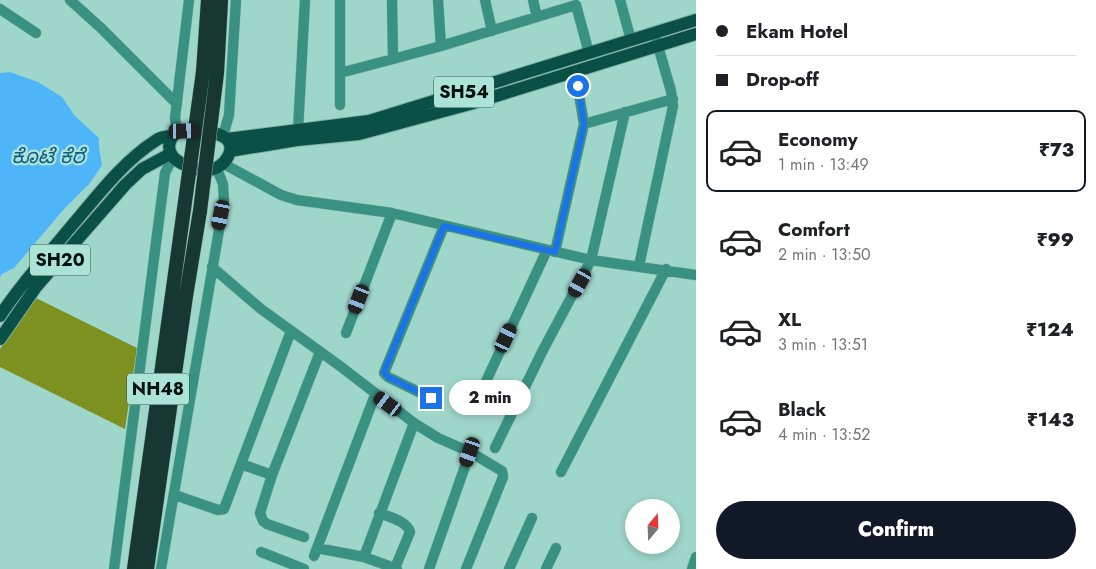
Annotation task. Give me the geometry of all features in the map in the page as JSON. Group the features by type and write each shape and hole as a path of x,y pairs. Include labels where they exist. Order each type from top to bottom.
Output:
{"highway":[{"name":"NH48","path":"147,569 200,211 210,73 208,0"},
{"name":"NH48","path":"134,569 184,209 210,73 221,0"},
{"path":"150,551 153,569"}],"main road":[{"name":"SH54","path":"227,142 297,140 342,131 369,121 407,116 556,71 589,53 696,20"},
{"name":"SH54","path":"556,71 575,71 696,34"},
{"name":"SH54","path":"227,142 298,130 342,131"},
{"path":"200,131 212,132 227,142 221,166 203,170 192,167 172,156 169,144 175,134 200,131"},
{"name":"SH20","path":"0,316 24,283 118,174 138,154 155,141 175,134"},
{"name":"SH20","path":"0,339 36,287 125,185 142,169 172,156"}],"street":[{"path":"70,0 101,28 177,104"},
{"path":"175,134 175,118 189,0"},
{"path":"227,142 236,0"},
{"path":"298,130 305,0"},
{"path":"340,0 340,107 342,131"},
{"path":"392,0 394,59"},
{"path":"438,0 441,46"},
{"path":"485,0 492,30"},
{"path":"533,0 537,17"},
{"path":"620,0 631,40"},
{"path":"340,73 441,46 537,17 576,2 589,53"},
{"path":"0,9 36,33"},
{"path":"639,266 673,113 673,99 654,33"},
{"path":"482,390 551,251 584,124 575,71"},
{"path":"584,124 673,99"},
{"path":"495,448 543,350 591,260 625,112"},
{"path":"114,569 165,173 172,156"},
{"path":"221,166 281,195 297,200 392,213 591,260 696,274"},
{"path":"161,569 175,495 224,191 221,166"},
{"path":"346,333 392,213"},
{"path":"431,398 388,377 384,372 444,226"},
{"path":"212,267 261,310 414,423 438,438 470,452 502,471 503,477 466,569"},
{"path":"561,472 666,269"},
{"path":"175,495 218,510 224,509 291,331"},
{"path":"304,537 267,524 261,518 260,513 272,475 320,352"},
{"path":"375,395 316,552 364,557 396,569 410,532 409,527 379,513"},
{"path":"364,557 414,423"},
{"path":"429,569 470,452"},
{"path":"241,464 272,475"},
{"path":"509,569 532,518"},
{"path":"546,569 556,548"},
{"path":"260,552 304,569"},
{"path":"692,569 696,557"}],"green space":[{"path":"36,298 137,348 125,429 0,367 0,349"}],"water":[{"name":"ಕೊಟೆ ಕೆರೆ","path":"10,72 38,82 62,97 75,116 99,138 102,165 90,183 64,209 14,268 0,277 0,73"}],"route":[{"path":"431,398 388,377 385,375 384,370 444,226 555,252 584,124 578,86"}]}
